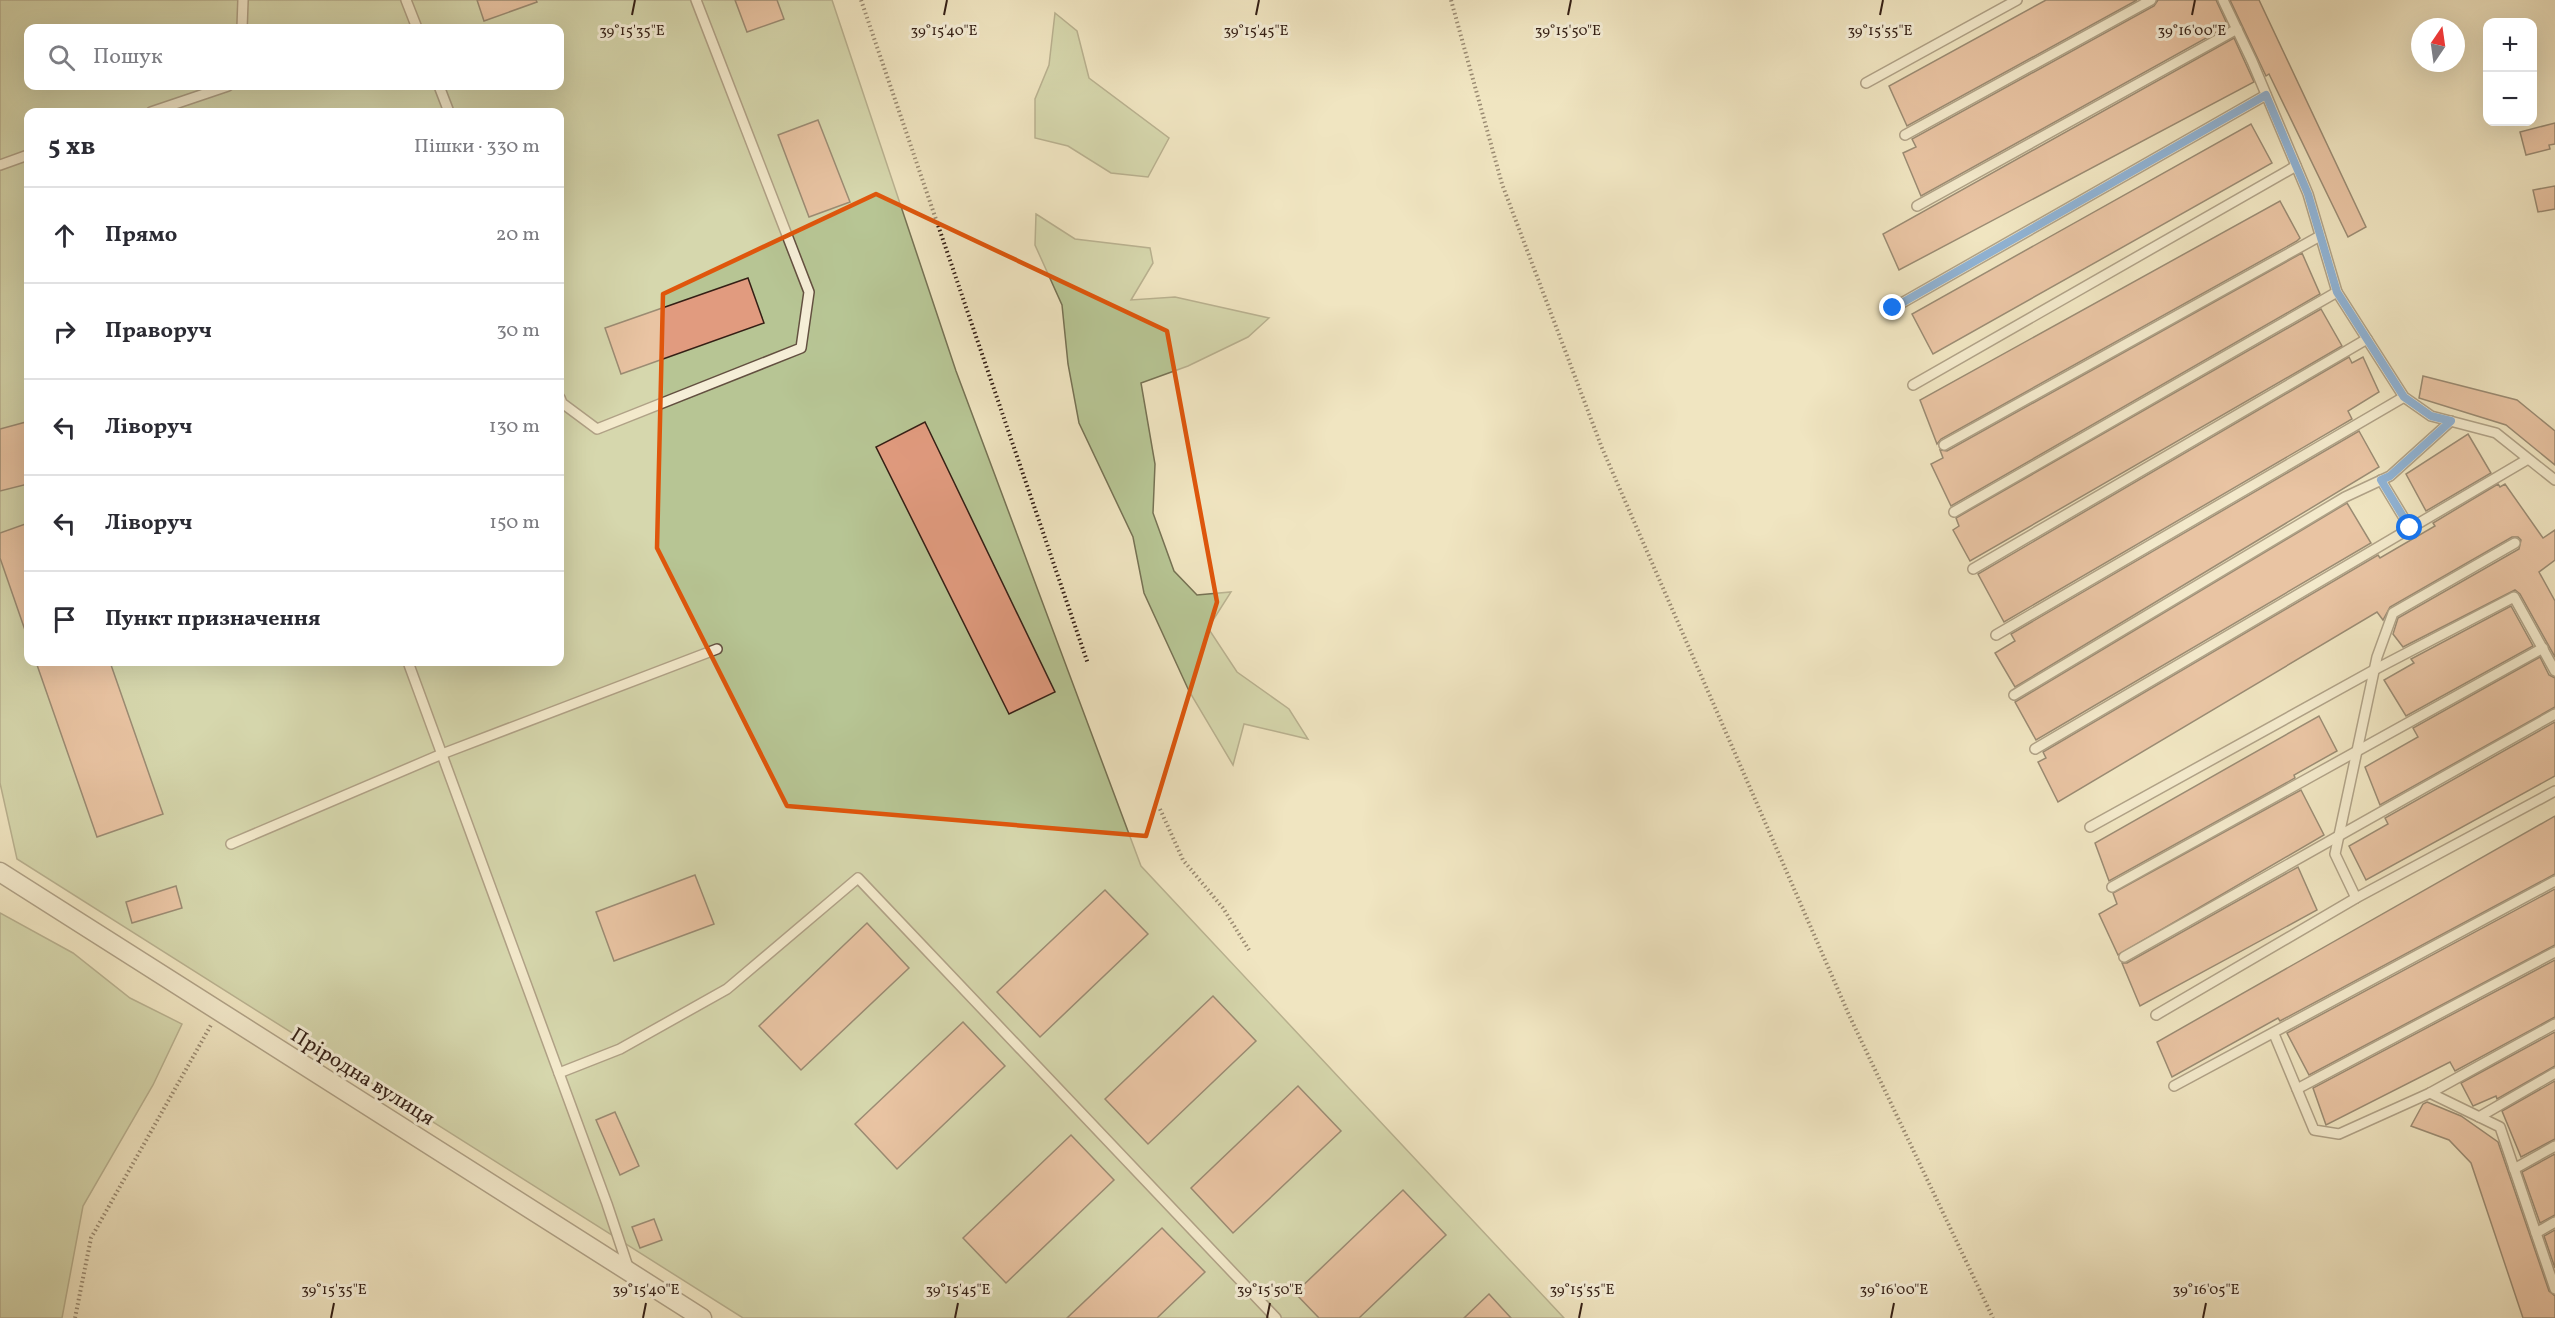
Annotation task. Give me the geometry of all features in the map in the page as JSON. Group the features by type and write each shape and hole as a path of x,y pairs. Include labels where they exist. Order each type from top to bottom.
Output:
{"street":[{"name":"Пріродна вулиця","path":"0,872 702,1318"}],"lane":[{"path":"242,24 243,0"},
{"path":"406,0 415,24"},
{"path":"564,405 597,429 801,348 809,292 696,0"},
{"path":"1866,83 2017,0"},
{"path":"1905,135 2151,0"},
{"path":"2223,0 2308,194 2337,292 2404,397 2431,416 2496,433 2555,480"},
{"path":"1917,206 2237,29"},
{"path":"163,108 216,90"},
{"path":"441,90 447,108"},
{"path":"1893,308 2266,95"},
{"path":"0,165 24,156"},
{"path":"1912,385 2296,166"},
{"path":"1944,445 2320,236"},
{"path":"1954,512 2337,292"},
{"path":"1973,569 2367,339"},
{"path":"1996,634 2404,397"},
{"path":"2014,695 2345,497 2390,476 2451,421"},
{"path":"2035,749 2528,459"},
{"path":"2381,480 2410,528"},
{"path":"2356,898 2335,854 2374,670 2393,613 2515,543"},
{"path":"2090,827 2374,670 2514,597 2555,671"},
{"path":"2112,887 2543,648"},
{"path":"231,844 442,754 717,649"},
{"path":"409,666 630,1272"},
{"path":"2124,957 2555,714"},
{"path":"2156,1015 2356,898 2555,791"},
{"path":"559,1073 620,1049 727,989 858,878 1276,1318"},
{"path":"2174,1086 2555,881"},
{"path":"2297,1089 2555,952"},
{"path":"2274,1034 2314,1130 2339,1134 2430,1093 2555,1024"},
{"path":"2479,1117 2555,1073"},
{"path":"2430,1093 2500,1127 2555,1287"},
{"path":"2514,1169 2555,1146"},
{"path":"2536,1233 2555,1222"}],"path":[{"path":"861,0 1088,664"},
{"path":"1451,0 1502,184 1602,448 1849,1015 1993,1318"},
{"path":"1160,809 1183,861 1223,908 1249,950"},
{"path":"75,1318 91,1238 219,1011"}],"highlighted area":[{"path":"876,194 1167,331 1217,602 1146,836 787,806 657,548 663,294"}],"green space":[{"path":"0,0 832,0 956,371 1141,866 1564,1318 743,1318 17,859 0,783"},
{"path":"1055,13 1077,31 1089,78 1169,138 1148,177 1111,173 1068,146 1035,138 1035,99 1049,65"},
{"path":"1036,214 1075,239 1150,248 1153,263 1131,300 1175,297 1269,318 1248,337 1188,366 1141,383 1155,464 1153,513 1174,571 1197,595 1231,592 1208,628 1237,672 1289,709 1308,739 1244,724 1233,765 1189,691 1144,593 1133,537 1079,423 1068,364 1062,305 1035,245"},
{"path":"0,913 73,953 130,998 182,1024 153,1085 83,1206 62,1318 0,1318"}],"building":[{"path":"477,0 536,0 537,2 484,21"},
{"path":"735,0 777,0 784,19 747,32"},
{"path":"2046,0 2137,0 1907,126 1889,86"},
{"path":"2158,0 2216,0 2228,26 1921,196 1903,153 1916,147 1912,139 2154,6"},
{"path":"2230,0 2259,0 2366,227 2348,237 2269,74 2266,76"},
{"path":"2234,38 2254,82 1899,270 1883,234"},
{"path":"818,120 850,202 809,217 778,135"},
{"path":"2555,123 2555,144 2549,145 2550,149 2526,155 2520,132"},
{"path":"2251,124 2272,163 1933,354 1912,314"},
{"path":"2555,186 2555,209 2538,212 2533,190"},
{"path":"2280,201 2300,238 2297,241 1941,439 1937,444 1920,400"},
{"path":"2302,253 2320,294 1951,506 1931,464 1943,458 1940,450 1947,451"},
{"path":"748,278 764,323 621,374 605,328"},
{"path":"2321,309 2342,346 1970,561 1953,530 1959,526 1956,518"},
{"path":"2349,357 2352,363 2363,357 2379,392 2348,411 2352,419 2004,622 1978,574"},
{"path":"2423,376 2517,400 2555,431 2555,465 2506,425 2419,398"},
{"path":"925,422 1055,692 1009,714 876,447"},
{"path":"24,423 24,485 0,491 0,429"},
{"path":"2359,431 2379,467 2015,687 1995,653 2015,641 2011,634"},
{"path":"2468,434 2491,473 2426,511 2406,474"},
{"path":"2498,484 2500,487 2505,484 2543,538 2555,530 2555,560 2539,572 2555,601 2555,657 2520,594 2515,590 2403,647 2393,634 2398,618 2519,549 2521,540 2518,537 2512,537 2390,607 2383,620 2377,612 2058,802 2038,762 2046,758 2043,752 2378,555 2380,558 2435,526 2433,523"},
{"path":"2347,503 2371,543 2036,740 2015,702"},
{"path":"24,524 24,627 0,558 0,533"},
{"path":"2511,606 2533,646 2406,716 2384,680 2414,663 2411,659"},
{"path":"2540,657 2549,675 2555,678 2555,707 2380,805 2365,767 2418,737 2413,728"},
{"path":"37,666 111,666 163,814 97,837"},
{"path":"2319,716 2337,751 2294,775 2295,778 2109,881 2095,843"},
{"path":"2555,722 2555,776 2366,880 2349,846 2388,824 2385,818"},
{"path":"2301,790 2324,835 2118,955 2099,914 2117,904 2113,893"},
{"path":"2555,816 2555,874 2280,1021 2278,1018 2172,1077 2157,1042"},
{"path":"2298,867 2317,910 2140,1006 2122,963 2127,963"},
{"path":"695,875 714,924 614,961 596,912"},
{"path":"176,886 182,908 132,923 126,902"},
{"path":"2555,889 2555,945 2309,1075 2287,1033"},
{"path":"1105,890 1148,934 1040,1037 997,992"},
{"path":"867,923 909,968 801,1070 759,1026"},
{"path":"2555,960 2555,1017 2455,1071 2450,1062 2326,1125 2313,1088"},
{"path":"1213,996 1256,1041 1148,1144 1105,1099"},
{"path":"963,1022 1005,1066 897,1169 855,1124"},
{"path":"2555,1032 2555,1066 2497,1099 2496,1096 2473,1106 2461,1083"},
{"path":"2555,1081 2555,1139 2521,1157 2502,1111"},
{"path":"1298,1086 1341,1131 1233,1233 1191,1188"},
{"path":"2427,1102 2461,1116 2498,1142 2549,1291 2555,1296 2555,1318 2523,1318 2471,1163 2449,1140 2411,1126 2423,1104"},
{"path":"615,1112 639,1166 620,1175 596,1120"},
{"path":"1071,1135 1114,1180 1006,1283 963,1238"},
{"path":"2555,1154 2555,1215 2540,1223 2522,1172"},
{"path":"1403,1190 1446,1235 1359,1318 1319,1318 1295,1293"},
{"path":"654,1219 662,1240 640,1248 632,1227"},
{"path":"1162,1228 1205,1272 1157,1318 1067,1318"},
{"path":"2555,1230 2555,1268 2544,1236"},
{"path":"1489,1294 1511,1318 1464,1318"}],"route":[{"path":"1893,308 2266,95 2308,194 2337,292 2404,397 2431,416 2451,421 2390,476 2381,480 2410,528"}]}
